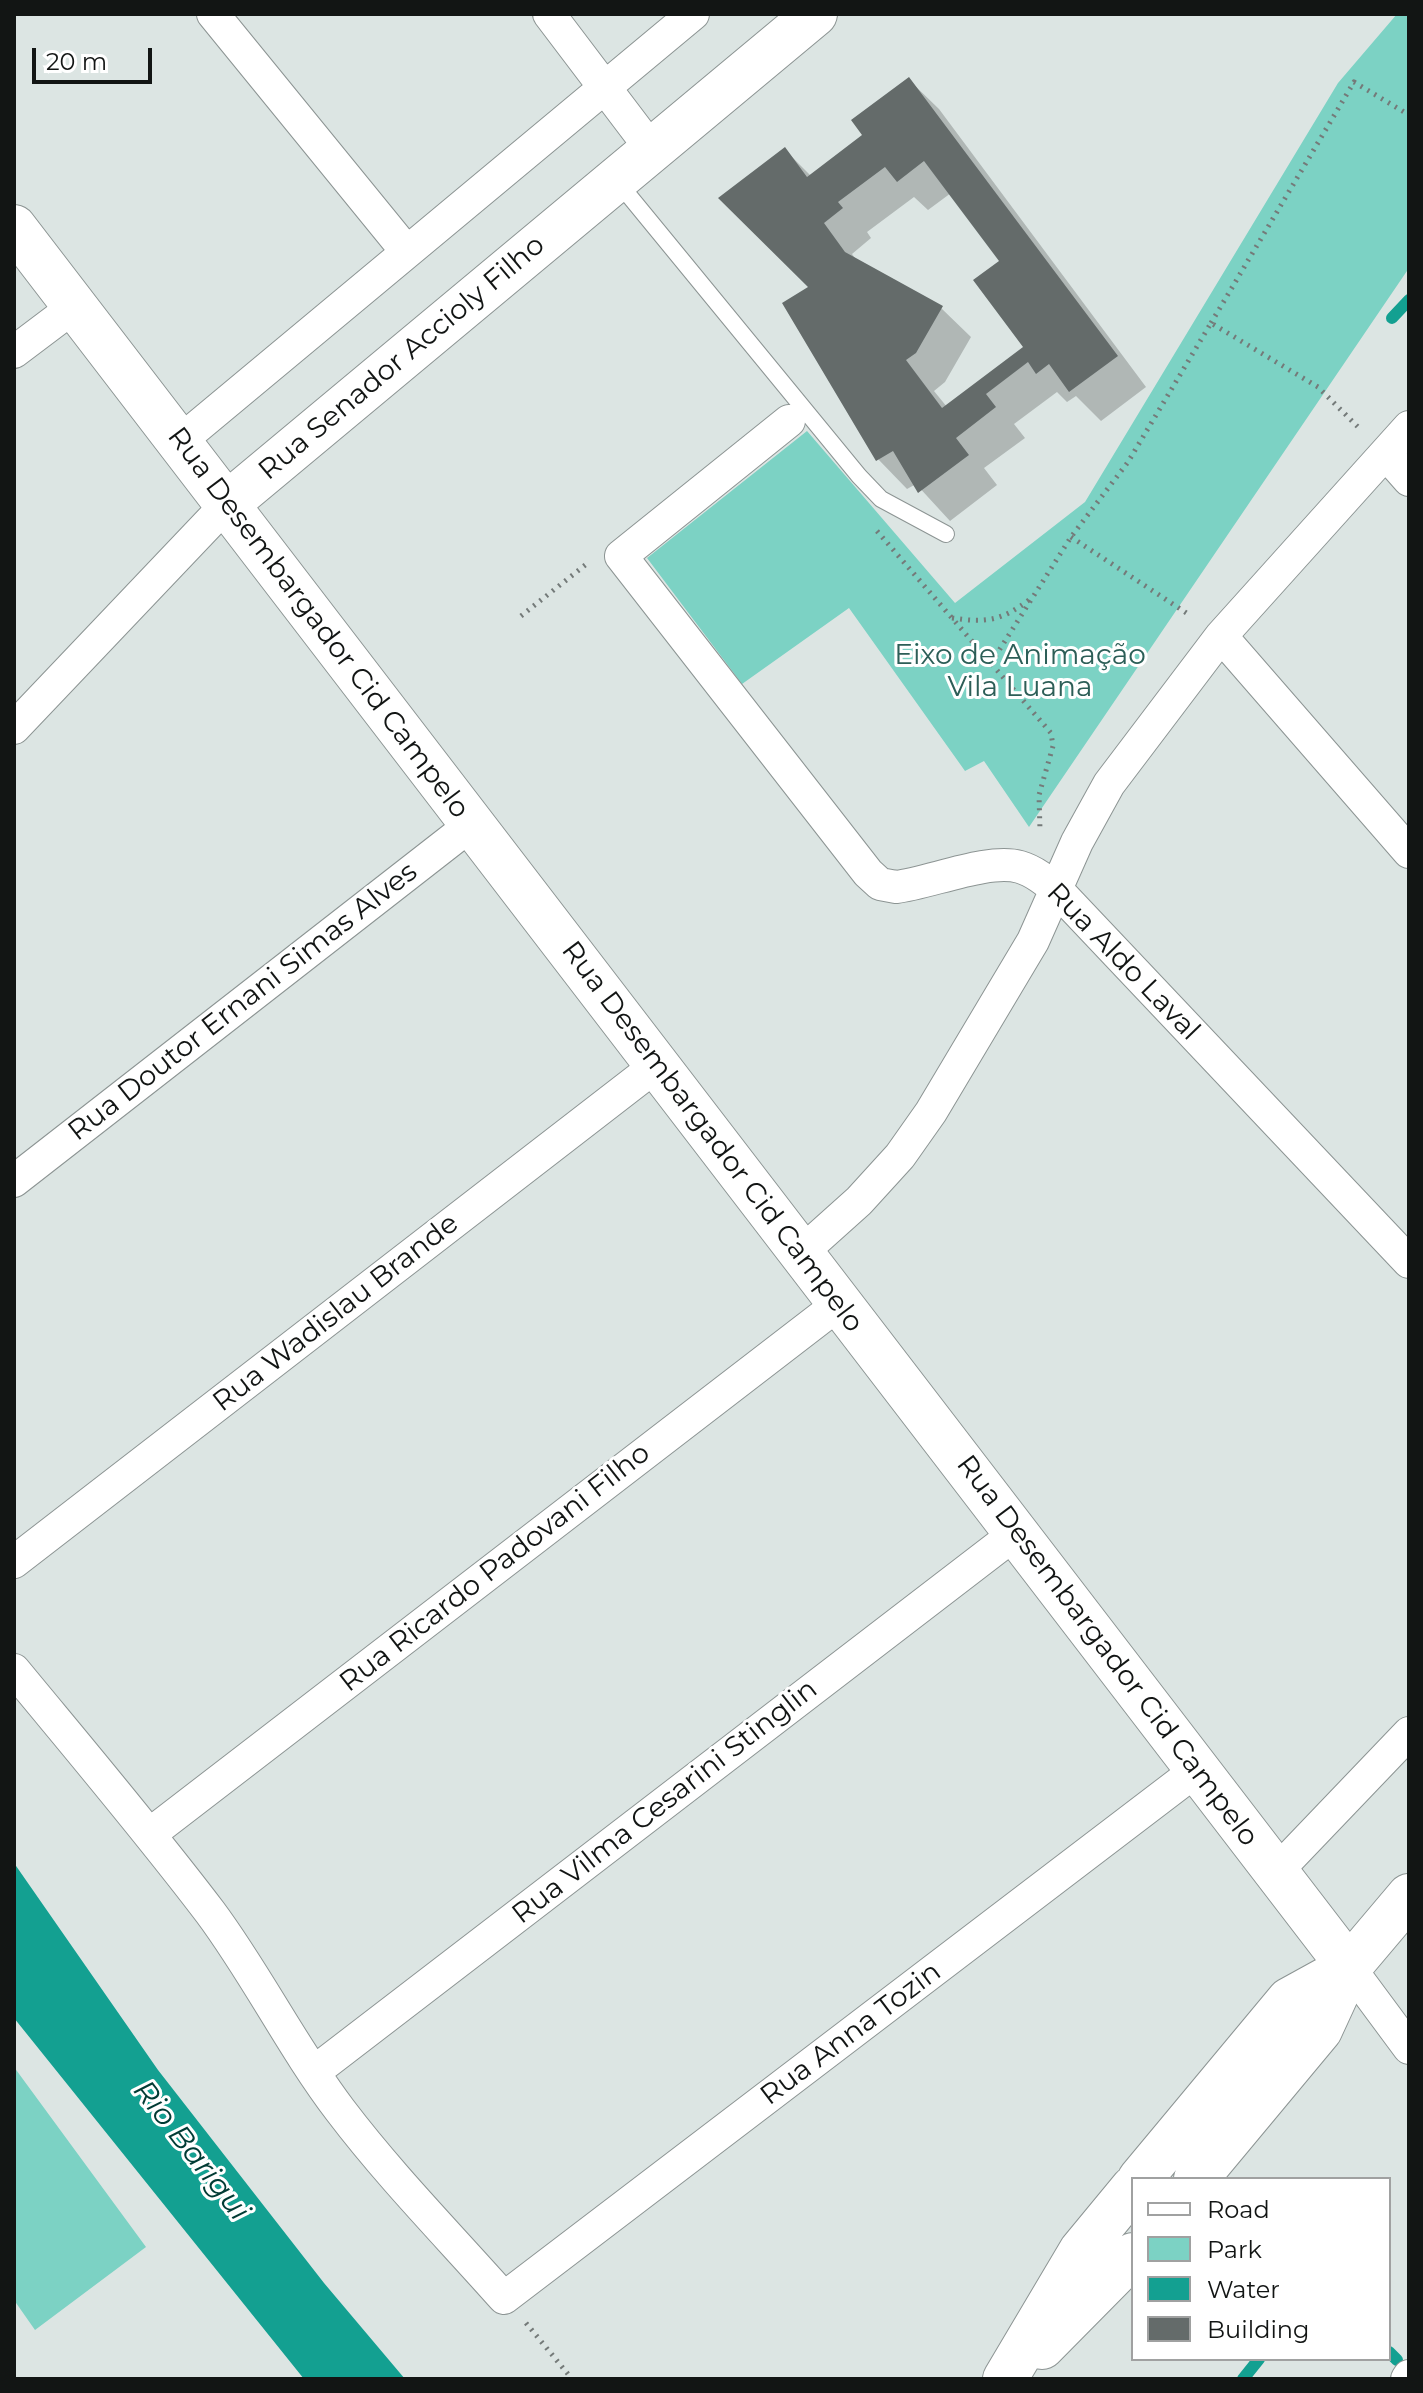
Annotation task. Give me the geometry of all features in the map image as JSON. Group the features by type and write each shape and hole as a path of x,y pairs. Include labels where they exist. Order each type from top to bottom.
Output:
{"street":[{"path":"213,14 407,252"},
{"path":"549,14 652,150"},
{"path":"179,442 693,14"},
{"name":"Rua Senador Accioly Filho","path":"14,728 227,504 815,14"},
{"name":"Rua Desembargador Cid Campelo","path":"14,227 1409,2048"},
{"path":"14,352 75,306"},
{"path":"621,556 789,421"},
{"path":"801,1253 859,1201 900,1156 931,1112 1025,954 1082,832 1109,784 1221,636 1409,427"},
{"path":"1387,455 1409,480"},
{"name":"Rua Aldo Laval","path":"621,556 868,873 880,884 896,887 914,885 993,865 1019,867 1040,877 1057,890 1409,1262"},
{"path":"1221,636 1409,852"},
{"name":"Rua Doutor Ernani Simas Alves","path":"14,1181 472,824"},
{"name":"Rua Wadislau Brande","path":"14,1562 657,1065"},
{"name":"Rua Ricardo Padovani Filho","path":"150,1834 840,1303"},
{"name":"Rua Vilma Cesarini Stinglin","path":"314,2072 1016,1533"},
{"path":"14,1670 150,1834 252,1972 314,2072 368,2146 504,2298"},
{"path":"1276,1872 1409,1733"},
{"name":"Rua Anna Tozin","path":"504,2298 1198,1769"},
{"path":"1198,2177 1320,2030 1349,1967 1409,1896"},
{"path":"1142,2177 1289,2000 1349,1967"},
{"path":"1007,2379 1081,2251 1131,2190"},
{"path":"1007,2379 1131,2257"}],"lane":[{"path":"616,180 859,476 881,499 946,534"}],"path":[{"path":"991,663 1071,537 1128,462 1354,82 1409,115"},
{"path":"1211,323 1318,387 1387,455"},
{"path":"874,527 1051,733 1053,746 1039,795 1038,812 1040,831 1057,890"},
{"path":"1071,537 1221,636"},
{"path":"521,616 588,563 621,556"},
{"path":"952,618 994,620 1012,613 1033,597"},
{"path":"504,2298 572,2379"}],"green space":[{"name":"Eixo de Animação Vila Luana","path":"1397,14 1409,14 1409,268 1029,827 984,761 965,771 849,608 742,684 647,558 807,431 955,603 1085,502 1338,83"},
{"path":"14,2067 146,2247 35,2330 14,2300"}],"water":[{"name":"Rio Barigui","path":"14,1863 158,2070 324,2283 405,2379 304,2379 14,2018"}],"building":[{"path":"909,77 1118,356 1069,392 1049,364 1036,374 1028,362 986,394 996,407 956,438 969,455 918,493 893,451 876,461 782,303 808,287 718,198 785,147 807,177 862,135 851,120","holes":["924,161 999,261 973,280 1023,347 942,408 906,360 916,353 943,306 845,252 824,223 843,208 838,202 885,167 897,182"]}],"waterway":[{"path":"1392,318 1409,300"},
{"path":"1391,2354 1397,2360"},
{"path":"1243,2379 1257,2361"}]}
